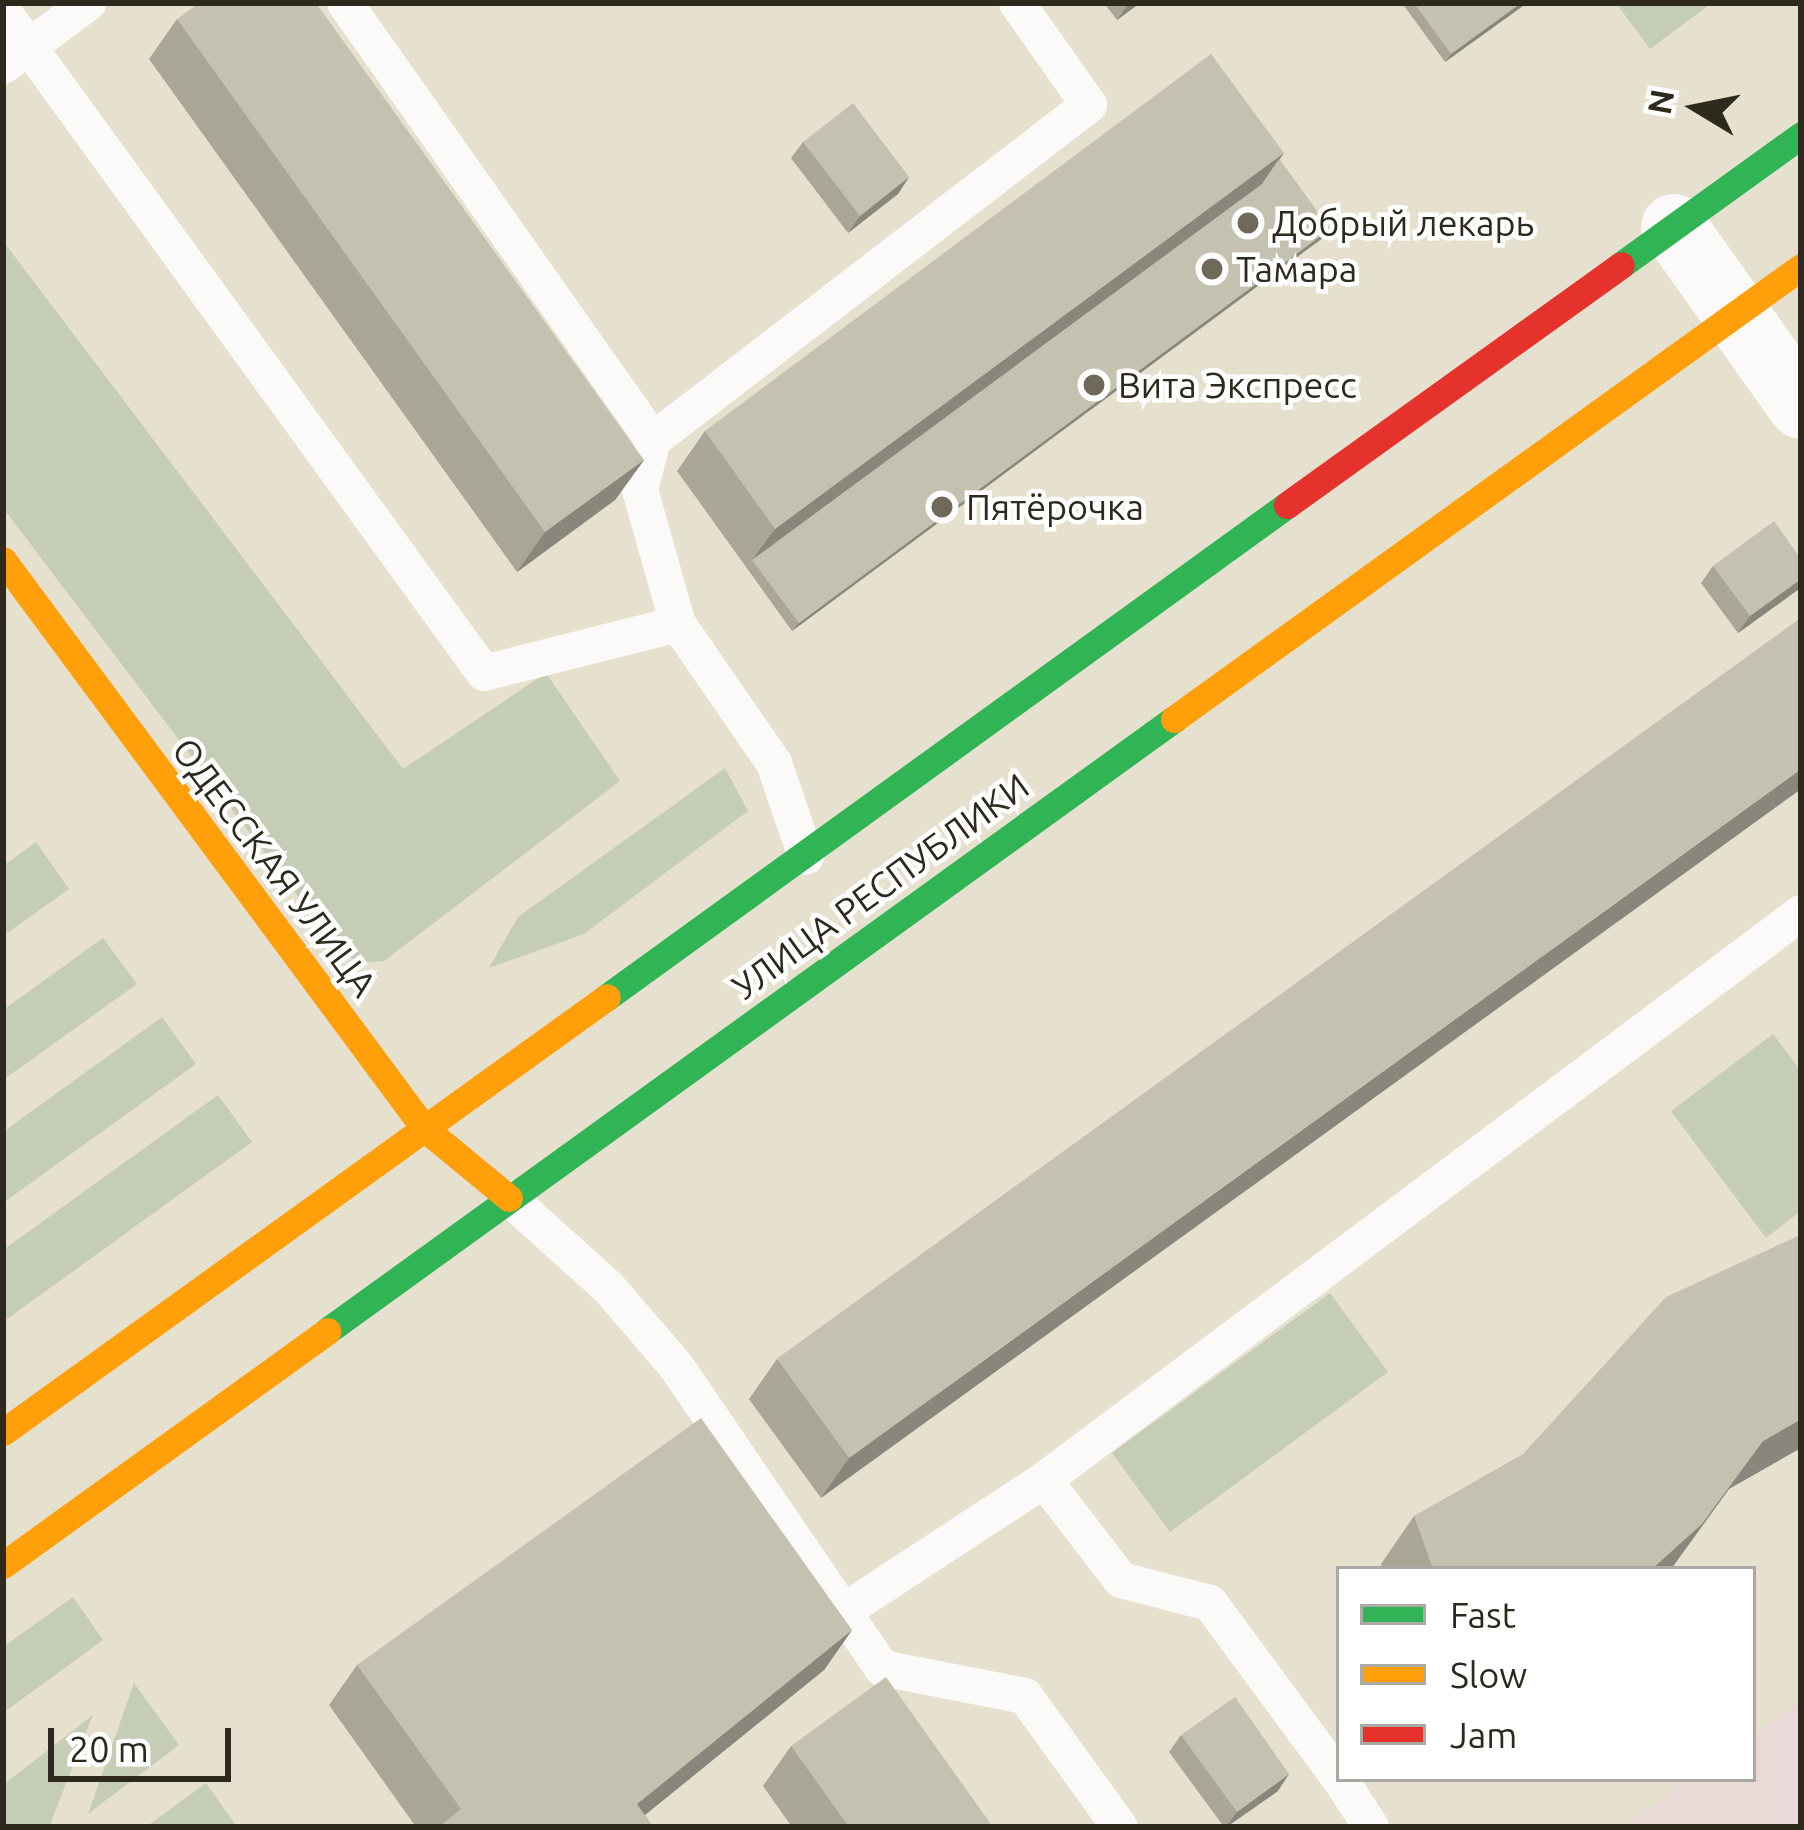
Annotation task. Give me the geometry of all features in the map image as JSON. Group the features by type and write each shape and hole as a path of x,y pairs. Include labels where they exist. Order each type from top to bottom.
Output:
{"main road":[{"name":"УЛИЦА РЕСПУБЛИКИ","path":"3,1432 1801,135"},
{"name":"УЛИЦА РЕСПУБЛИКИ","path":"3,1565 1801,267"},
{"name":"ОДЕССКАЯ УЛИЦА","path":"3,560 424,1128 509,1198"}],"street":[{"path":"1674,226 1801,406"}],"lane":[{"path":"16,56 88,3"},
{"path":"345,3 653,440"},
{"path":"806,857 774,763 678,624 640,490 653,440 1089,105 1017,3"},
{"path":"3,11 16,56 484,673 678,624"},
{"path":"844,1611 1044,1480 1801,913"},
{"path":"509,1198 608,1287 676,1366 883,1668 1025,1696 1120,1827"},
{"path":"1044,1480 1121,1580 1210,1603 1336,1773"},
{"path":"1343,1782 1371,1827"}],"shaded area":[{"path":"1801,1700 1801,1827 1623,1827 1686,1782 1756,1782 1756,1732"}],"green space":[{"path":"1616,3 1712,3 1650,49"},
{"path":"3,241 403,769 546,673 620,781 384,961 361,963 340,952 3,508"},
{"path":"725,768 748,811 584,934 489,968 518,917"},
{"path":"36,842 69,889 3,936 3,866"},
{"path":"103,938 137,984 3,1080 3,1010"},
{"path":"162,1017 196,1064 3,1203 3,1132"},
{"path":"1773,1034 1801,1071 1801,1211 1766,1238 1671,1111"},
{"path":"218,1095 252,1142 3,1322 3,1250"},
{"path":"1330,1293 1388,1372 1170,1532 1112,1453"},
{"path":"73,1597 103,1640 3,1713 3,1647"},
{"path":"134,1683 179,1745 88,1814"},
{"path":"93,1715 49,1827 3,1827 3,1785"},
{"path":"206,1783 237,1827 146,1827"}],"building":[{"path":"199,3 316,3 644,460 545,532 177,19"},
{"path":"1414,3 1521,3 1451,54"},
{"path":"1211,54 1284,153 775,529 705,431"},
{"path":"853,103 909,177 860,216 803,142"},
{"path":"1279,159 1330,229 799,623 752,560 1262,184"},
{"path":"1774,521 1801,559 1801,579 1750,616 1713,566"},
{"path":"1801,618 1801,769 849,1458 777,1359"},
{"path":"1798,1236 1801,1419 1763,1441 1702,1524 1655,1566 1432,1566 1414,1516 1523,1454 1666,1297"},
{"path":"701,1418 852,1630 637,1804 653,1827 439,1827 461,1809 357,1665"},
{"path":"886,1677 993,1827 849,1827 791,1746"},
{"path":"1235,1697 1289,1774 1237,1812 1181,1735"}],"traffic: fast":[{"path":"1621,265 1801,135"},
{"path":"607,997 1287,505"},
{"path":"327,1331 1174,719"}],"traffic: slow":[{"path":"1174,719 1801,267"},
{"path":"3,560 424,1128 509,1198"},
{"path":"3,1432 607,997"},
{"path":"3,1565 327,1331"}],"traffic: jam":[{"path":"1287,505 1621,265"}],"place":[{"name":"Добрый лекарь","path":"1248,223"},
{"name":"Тамара","path":"1212,269"},
{"name":"Вита Экспресс","path":"1094,385"},
{"name":"Пятёрочка","path":"942,507"}]}
